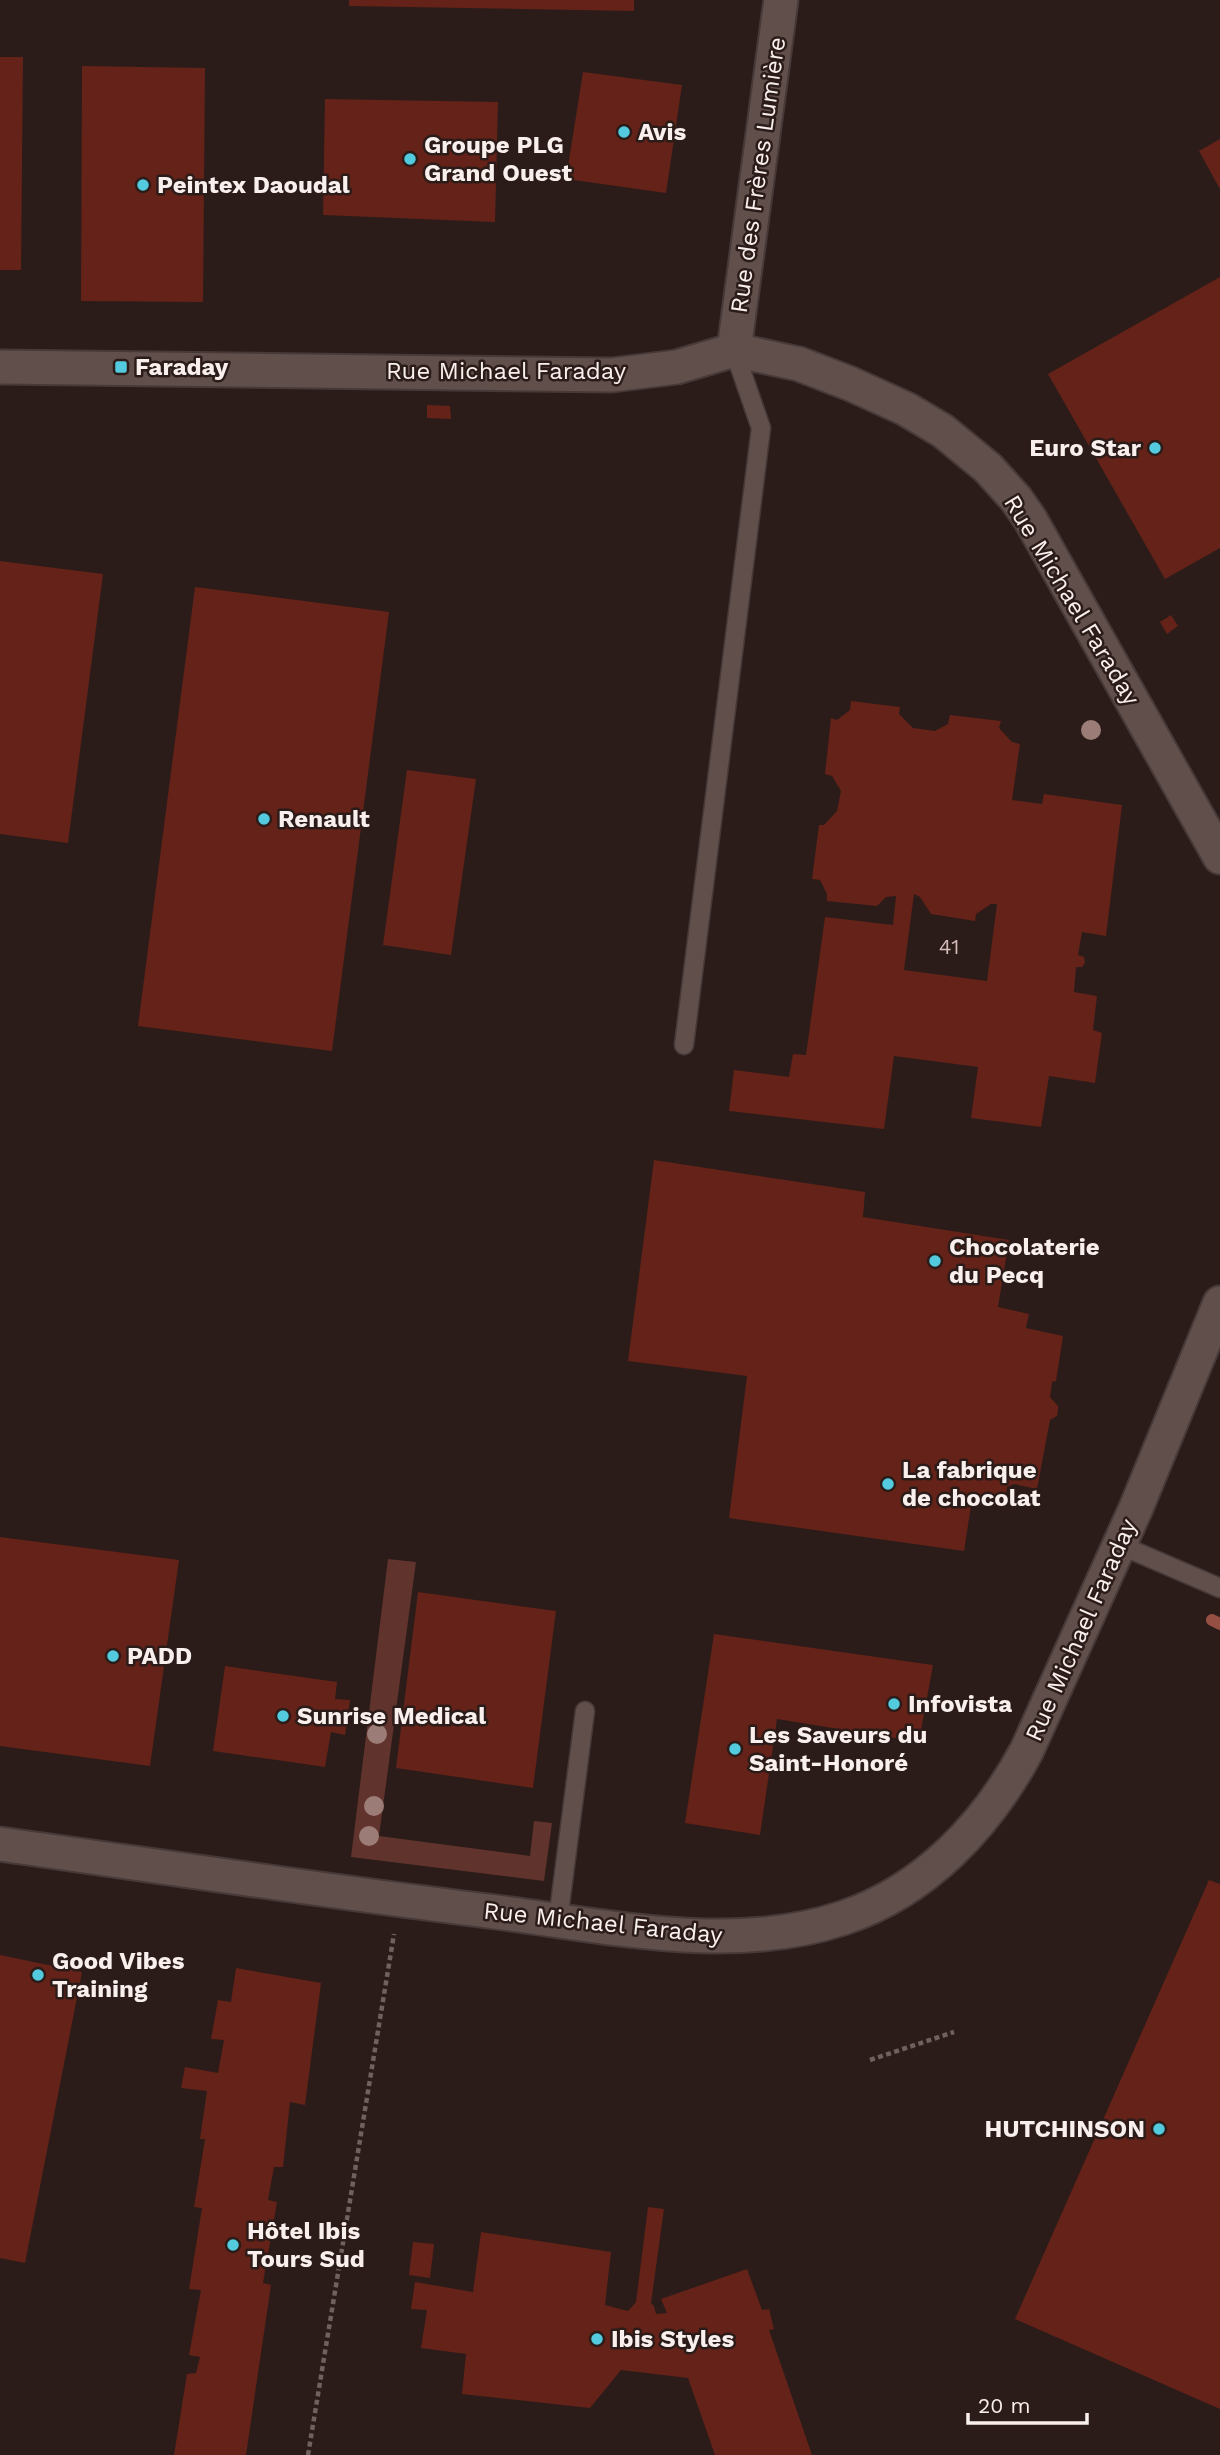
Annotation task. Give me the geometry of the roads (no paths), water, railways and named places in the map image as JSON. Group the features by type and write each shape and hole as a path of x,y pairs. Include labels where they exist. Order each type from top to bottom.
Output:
{"street":[{"name":"Rue des Frères Lumière","path":"734,350 781,0"},
{"name":"Rue Michael Faraday","path":"0,367 612,375 677,367 734,350 799,364 906,409 958,442 988,468 1016,499 1030,519 1220,857"},
{"name":"Rue Michael Faraday","path":"0,1844 400,1900 684,1935 739,1937 798,1930 845,1918 898,1892 952,1851 983,1819 1009,1783 1027,1750 1120,1545 1220,1303"}],"lane":[{"path":"684,1045 761,428 734,350"},
{"path":"1120,1545 1220,1588"},
{"path":"558,1920 585,1711"}],"waterway":[{"path":"1212,1620 1220,1624"}],"place":[{"name":"Avis","path":"624,132"},
{"name":"Groupe PLG Grand Ouest","path":"410,159"},
{"name":"Peintex Daoudal","path":"143,185"},
{"name":"Faraday","path":"121,367"},
{"name":"Euro Star","path":"1155,448"},
{"name":"Renault","path":"264,819"},
{"name":"Chocolaterie du Pecq","path":"935,1261"},
{"name":"La fabrique de chocolat","path":"888,1484"},
{"name":"PADD","path":"113,1656"},
{"name":"Infovista","path":"894,1704"},
{"name":"Sunrise Medical","path":"283,1716"},
{"name":"Les Saveurs du Saint-Honoré","path":"735,1749"},
{"name":"Good Vibes Training","path":"38,1975"},
{"name":"HUTCHINSON","path":"1159,2129"},
{"name":"Hôtel Ibis Tours Sud","path":"233,2245"},
{"name":"Ibis Styles","path":"597,2339"}]}
